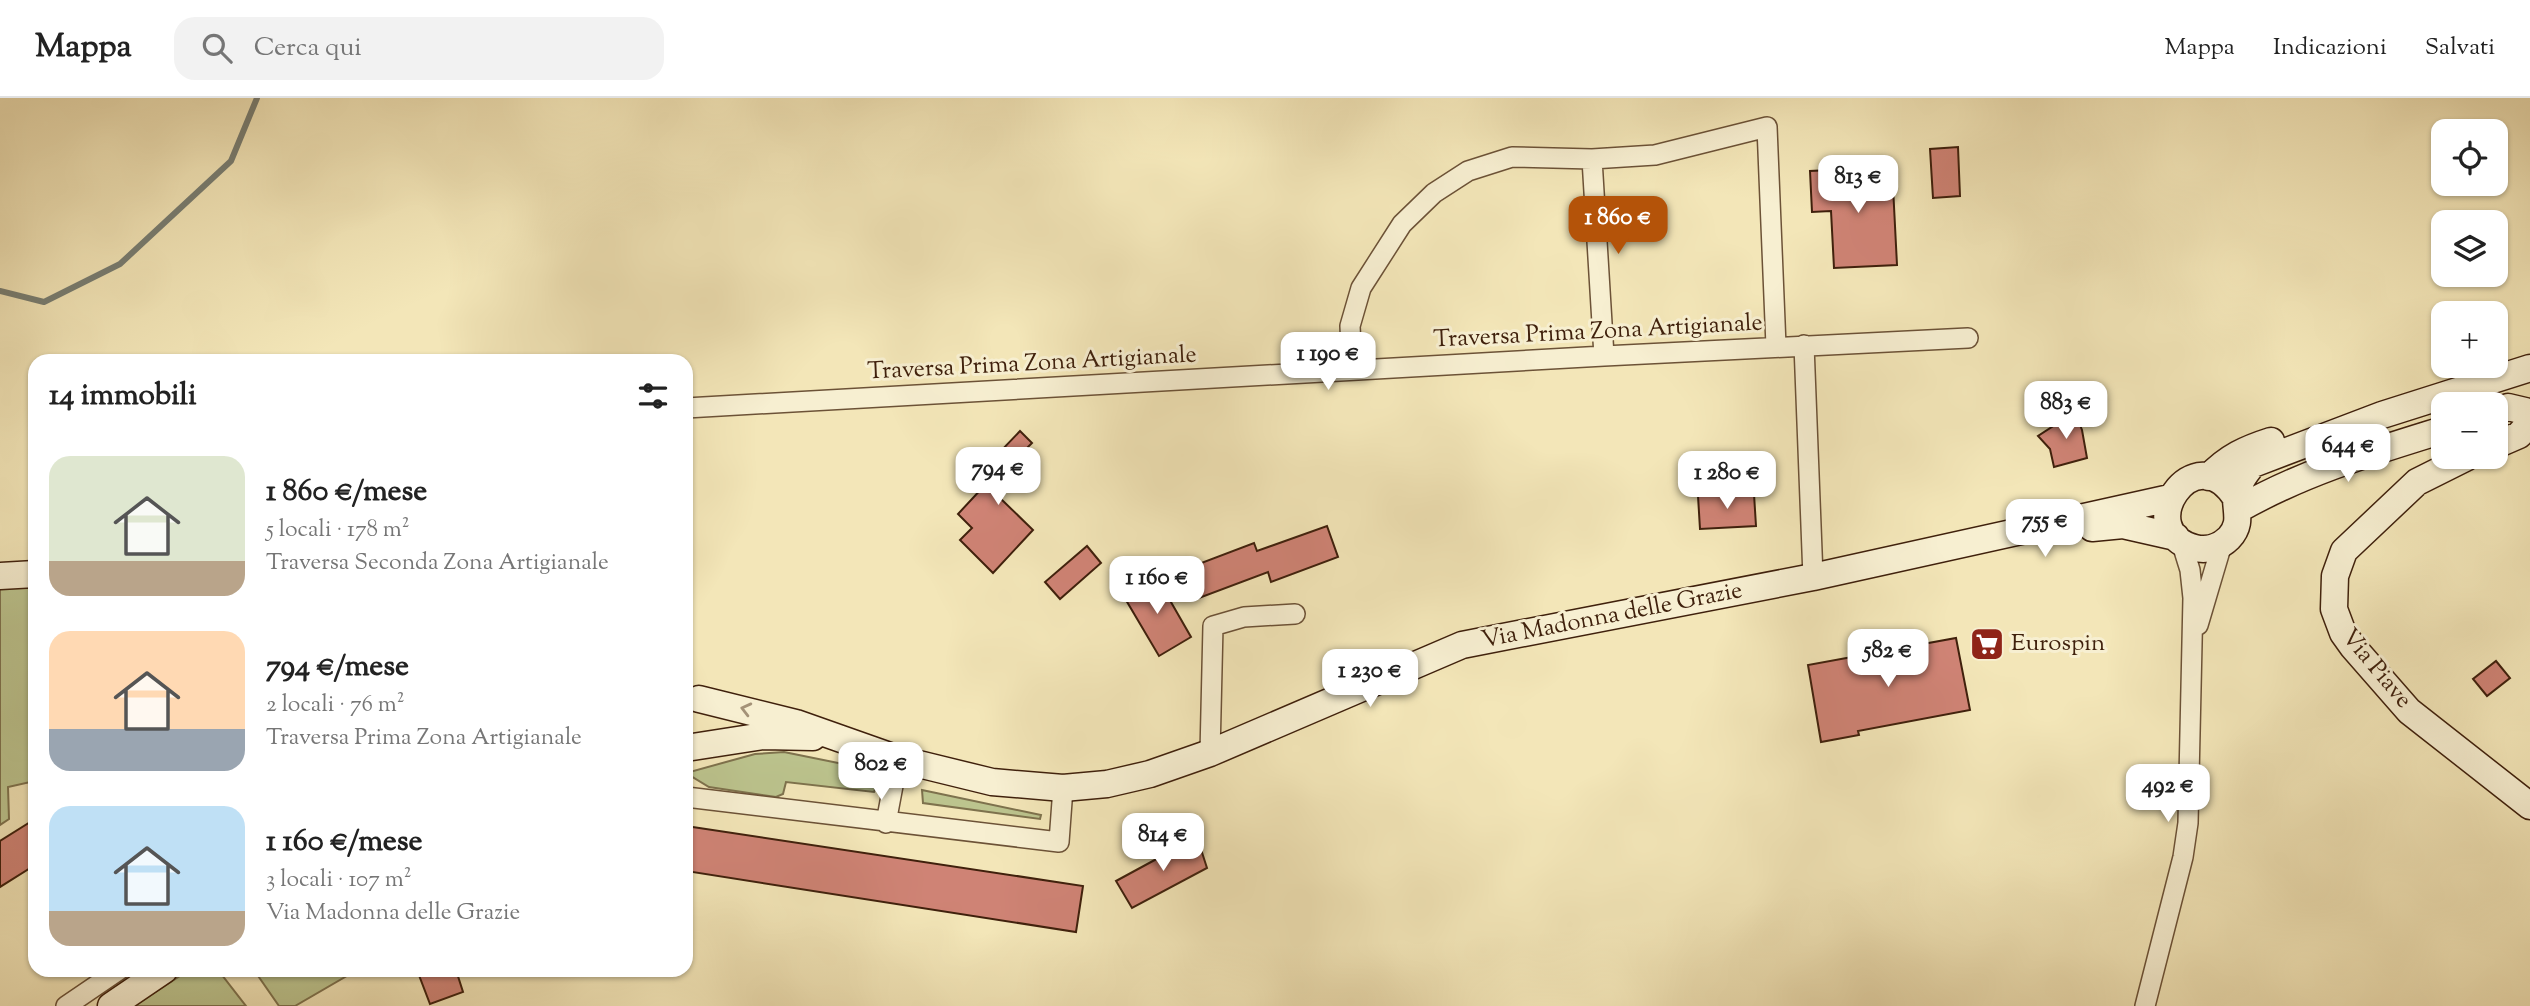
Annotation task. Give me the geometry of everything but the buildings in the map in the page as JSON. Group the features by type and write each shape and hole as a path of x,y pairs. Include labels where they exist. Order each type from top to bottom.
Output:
{"main road":[{"path":"1917,553 2123,525 2178,539 2188,546 2205,549 2222,544 2235,530 2241,480 2253,464 2382,415 2530,368"},
{"path":"2508,409 2519,408 2525,411 2529,424 2519,435 2508,440"},
{"path":"1917,553 2170,498 2186,481 2209,477 2222,463 2242,450 2318,426 2382,415"},
{"path":"2238,504 2339,462 2431,434"},
{"name":"Via Piave","path":"2443,469 2417,482 2344,551 2335,576 2334,609 2343,633 2353,647 2409,711 2530,806"},
{"path":"2209,477 2230,488 2238,504"},
{"path":"2170,498 2168,518 2178,539"},
{"name":"Via Madonna delle Grazie","path":"834,738 898,759 992,782 1063,788 1107,784 1150,774 1210,753 1462,645 1813,577 1917,553"},
{"path":"0,576 28,574"},
{"path":"693,697 796,723 834,738"},
{"path":"693,697 706,704 713,719 709,735 693,745"},
{"path":"693,747 763,736 834,738"},
{"path":"111,1006 154,977"}],"street":[{"path":"1352,370 1350,326 1361,288 1402,224 1434,194 1468,171 1512,157 1592,159 1655,155 1767,128 1776,346"},
{"path":"1592,159 1604,356"},
{"name":"Traversa Prima Zona Artigianale","path":"693,408 1776,346 1968,338"},
{"path":"1804,345 1813,577"},
{"path":"2145,1006 2183,857 2188,823 2192,643 2190,570 2178,539"},
{"path":"2192,643 2222,544"},
{"path":"1210,753 1213,626 1244,617 1295,614"},
{"path":"886,823 898,759"},
{"path":"693,798 1059,842 1063,788"},
{"path":"66,1006 109,977"}],"green space":[{"path":"28,584 28,783 8,787 9,819 0,825 0,586"},
{"path":"784,752 853,766 879,778 874,792 786,782 783,794 776,797 709,787 693,777 693,771 755,754"},
{"path":"922,790 1041,815 1040,819 923,803"},
{"path":"178,977 223,977 246,1006 134,1006"},
{"path":"259,977 345,977 295,1006 279,1006"}],"waterway":[{"path":"0,291 44,302 120,264 231,161 257,98"}],"place":[{"name":"Eurospin","path":"1987,644"}]}
